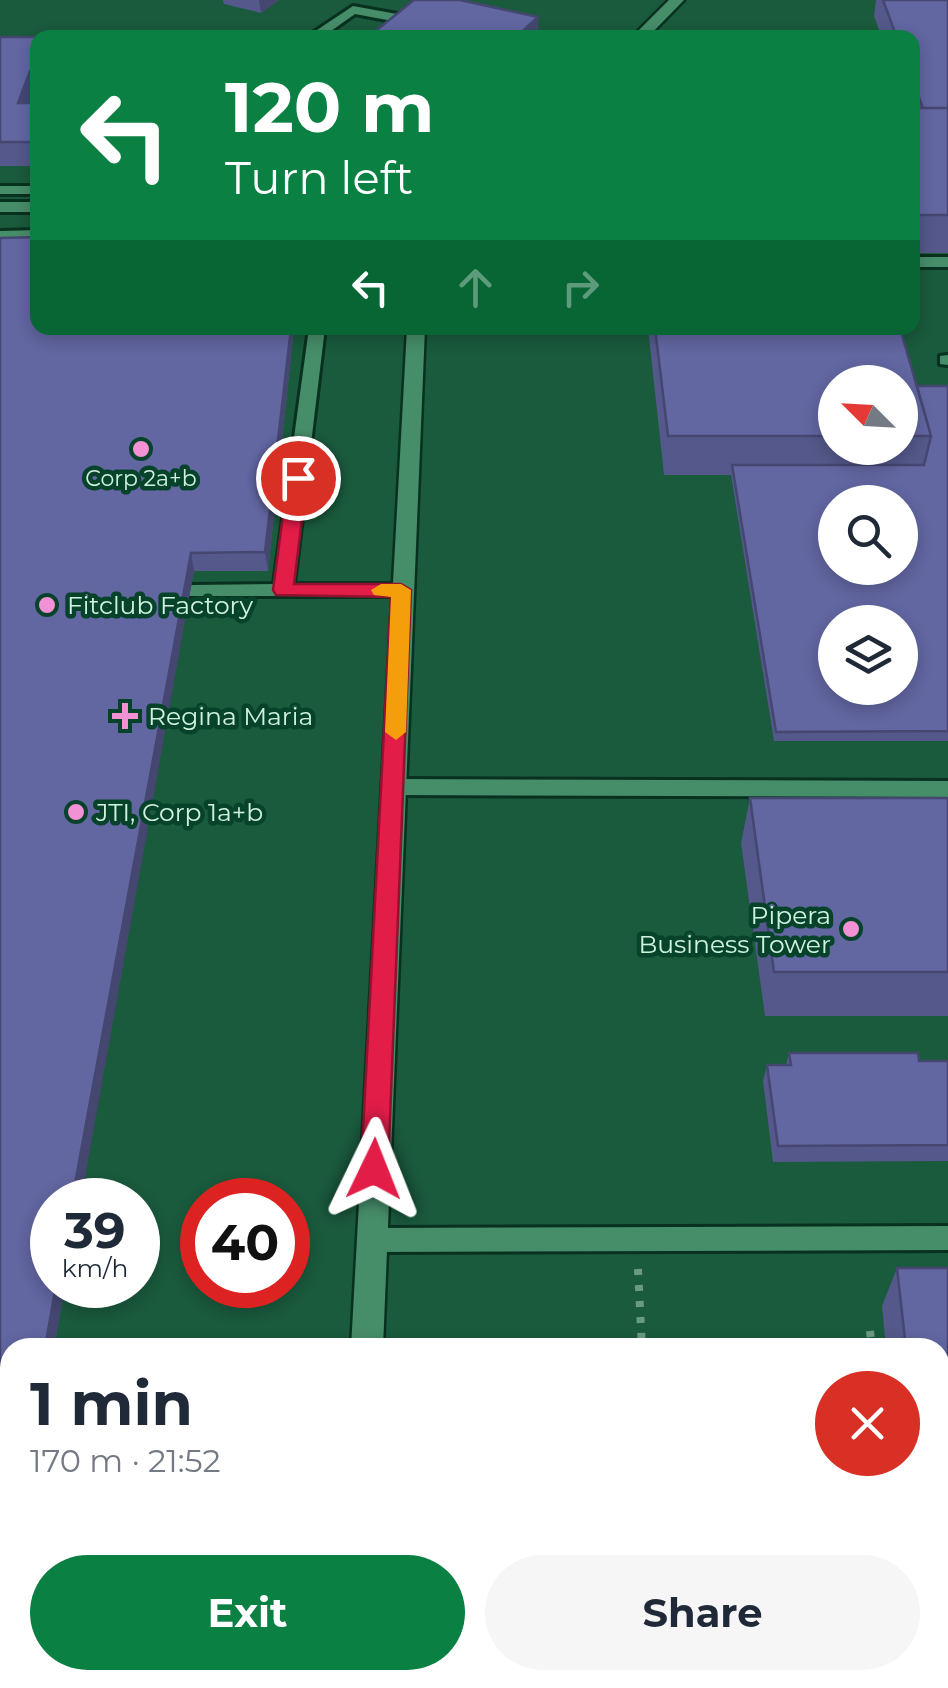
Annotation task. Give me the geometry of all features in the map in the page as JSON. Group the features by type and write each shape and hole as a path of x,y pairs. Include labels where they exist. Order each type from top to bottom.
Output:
{"street":[{"path":"646,30 677,0"},
{"path":"367,1338 416,335"}],"lane":[{"path":"322,30 348,11 363,10 397,23 435,19 378,0"},
{"path":"0,190 30,190"},
{"path":"2,213 30,211"},
{"path":"0,236 30,236"},
{"path":"920,262 948,262"},
{"path":"283,590 315,335"},
{"path":"192,591 401,590"},
{"path":"394,787 948,789"},
{"path":"372,1240 948,1238"}],"path":[{"path":"636,1240 641,1338"},
{"path":"870,1332 871,1338"}],"shaded area":[{"path":"0,0 948,0 948,1338 0,1338"}],"building":[{"path":"414,0 460,0 538,17 524,30 377,30"},
{"path":"883,0 948,0 948,108 923,108 920,100 920,30 894,30"},
{"path":"0,37 30,37 30,71 18,103 30,103 30,142 0,142"},
{"path":"920,108 948,108 948,215 920,215"},
{"path":"30,237 30,335 290,335 265,552 191,553 76,1178 30,1178 30,1308 52,1308 47,1338 0,1338 0,238"},
{"path":"656,335 902,335 911,365 818,365 818,436 668,436"},
{"path":"918,386 948,386 948,731 776,732 732,465 924,465 931,436"},
{"path":"918,391 931,436 918,436"},
{"name":"Pipera Business Tower","path":"750,798 948,798 948,972 774,972"},
{"path":"789,1053 918,1053 919,1061 948,1061 948,1145 778,1146 767,1065 791,1065"},
{"path":"897,1268 948,1268 948,1338 905,1338"}],"slow traffic":[{"path":"381,590 401,590 396,732"}],"place":[{"name":"Corp 2a+b","path":"141,449"},
{"name":"Fitclub Factory","path":"47,605"},
{"name":"Regina Maria","path":"125,716"},
{"name":"JTI, Corp 1a+b","path":"76,812"},
{"name":"Pipera Business Tower","path":"851,929"}],"route":[{"path":"298,478 283,590 401,590 374,1169"}]}
